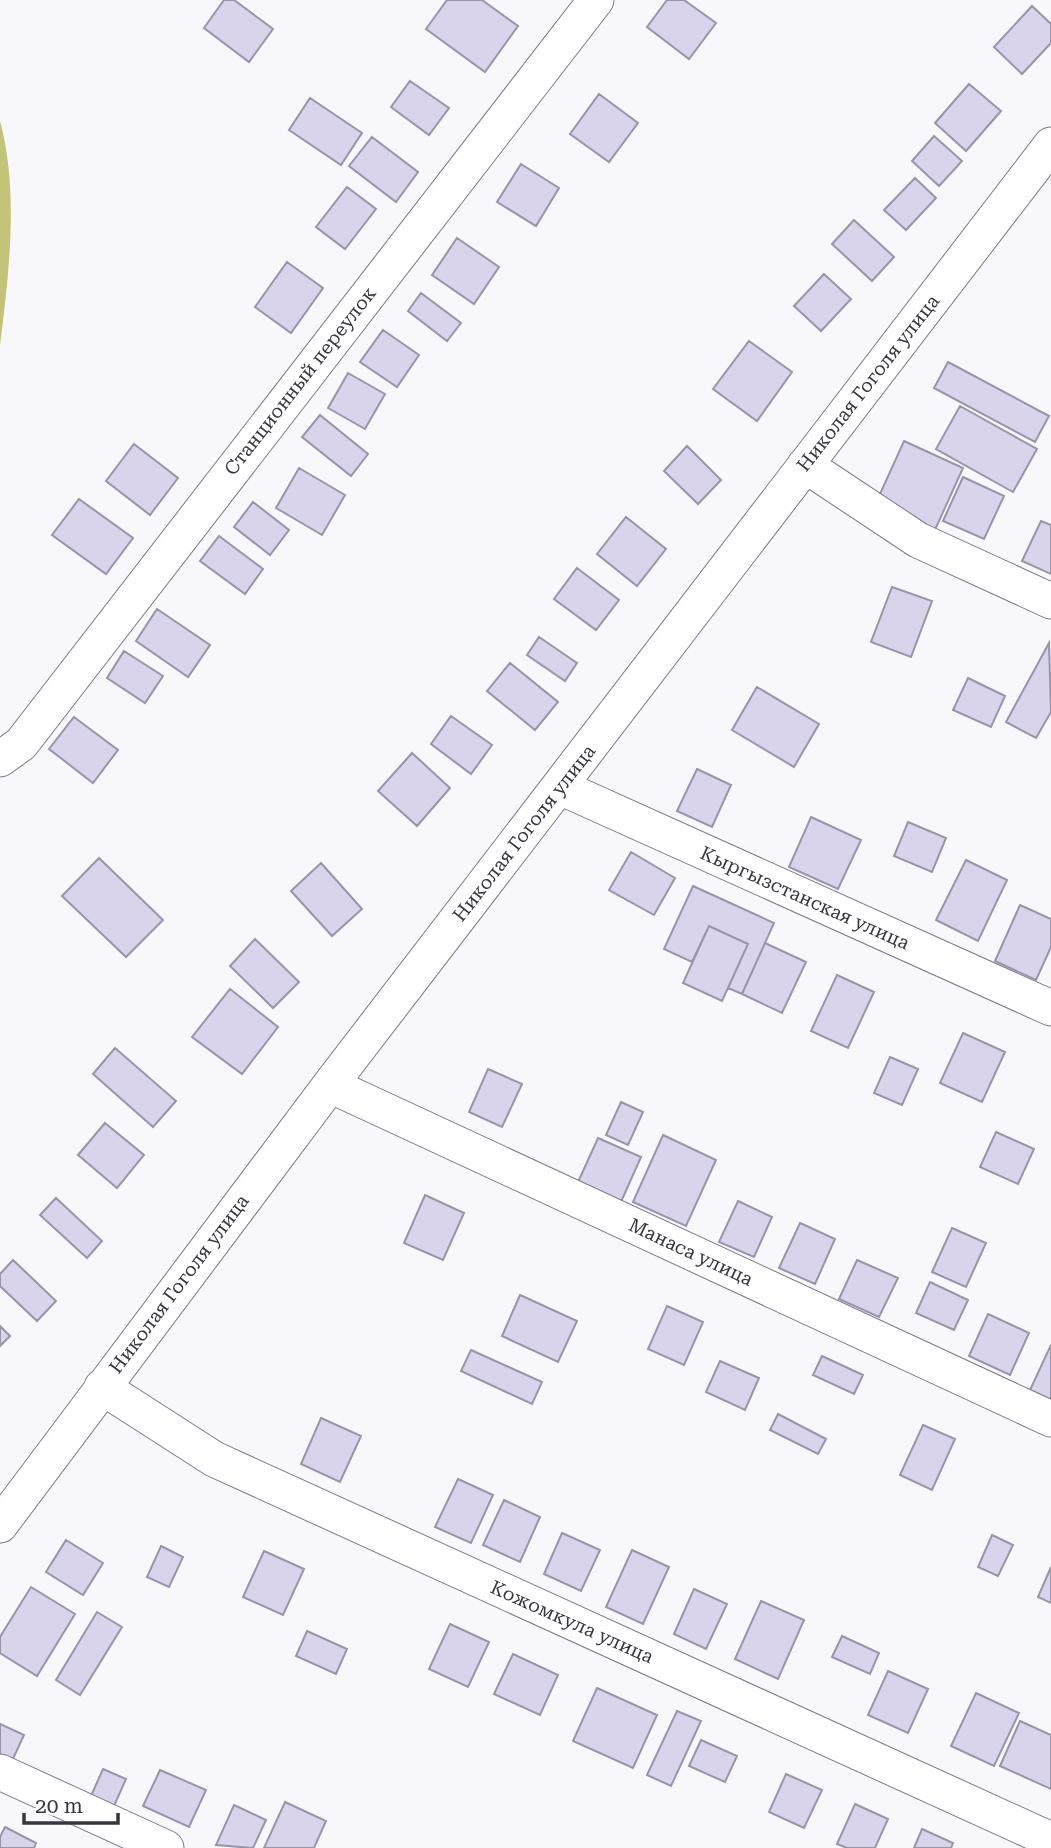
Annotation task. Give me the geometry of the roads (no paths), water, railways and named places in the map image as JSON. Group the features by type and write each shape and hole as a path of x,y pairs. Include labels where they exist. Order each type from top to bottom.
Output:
{"street":[{"name":"Станционный переулок","path":"0,759 21,744 596,0"},
{"name":"Николая Гоголя улица","path":"0,1525 330,1085 1051,145"},
{"path":"805,465 918,540 1051,601"},
{"name":"Кыргызстанская улица","path":"559,788 1051,1008"},
{"name":"Манаса улица","path":"330,1085 1051,1419"},
{"name":"Кожомкула улица","path":"102,1387 214,1459 1051,1840"},
{"path":"0,1772 166,1848"}]}
